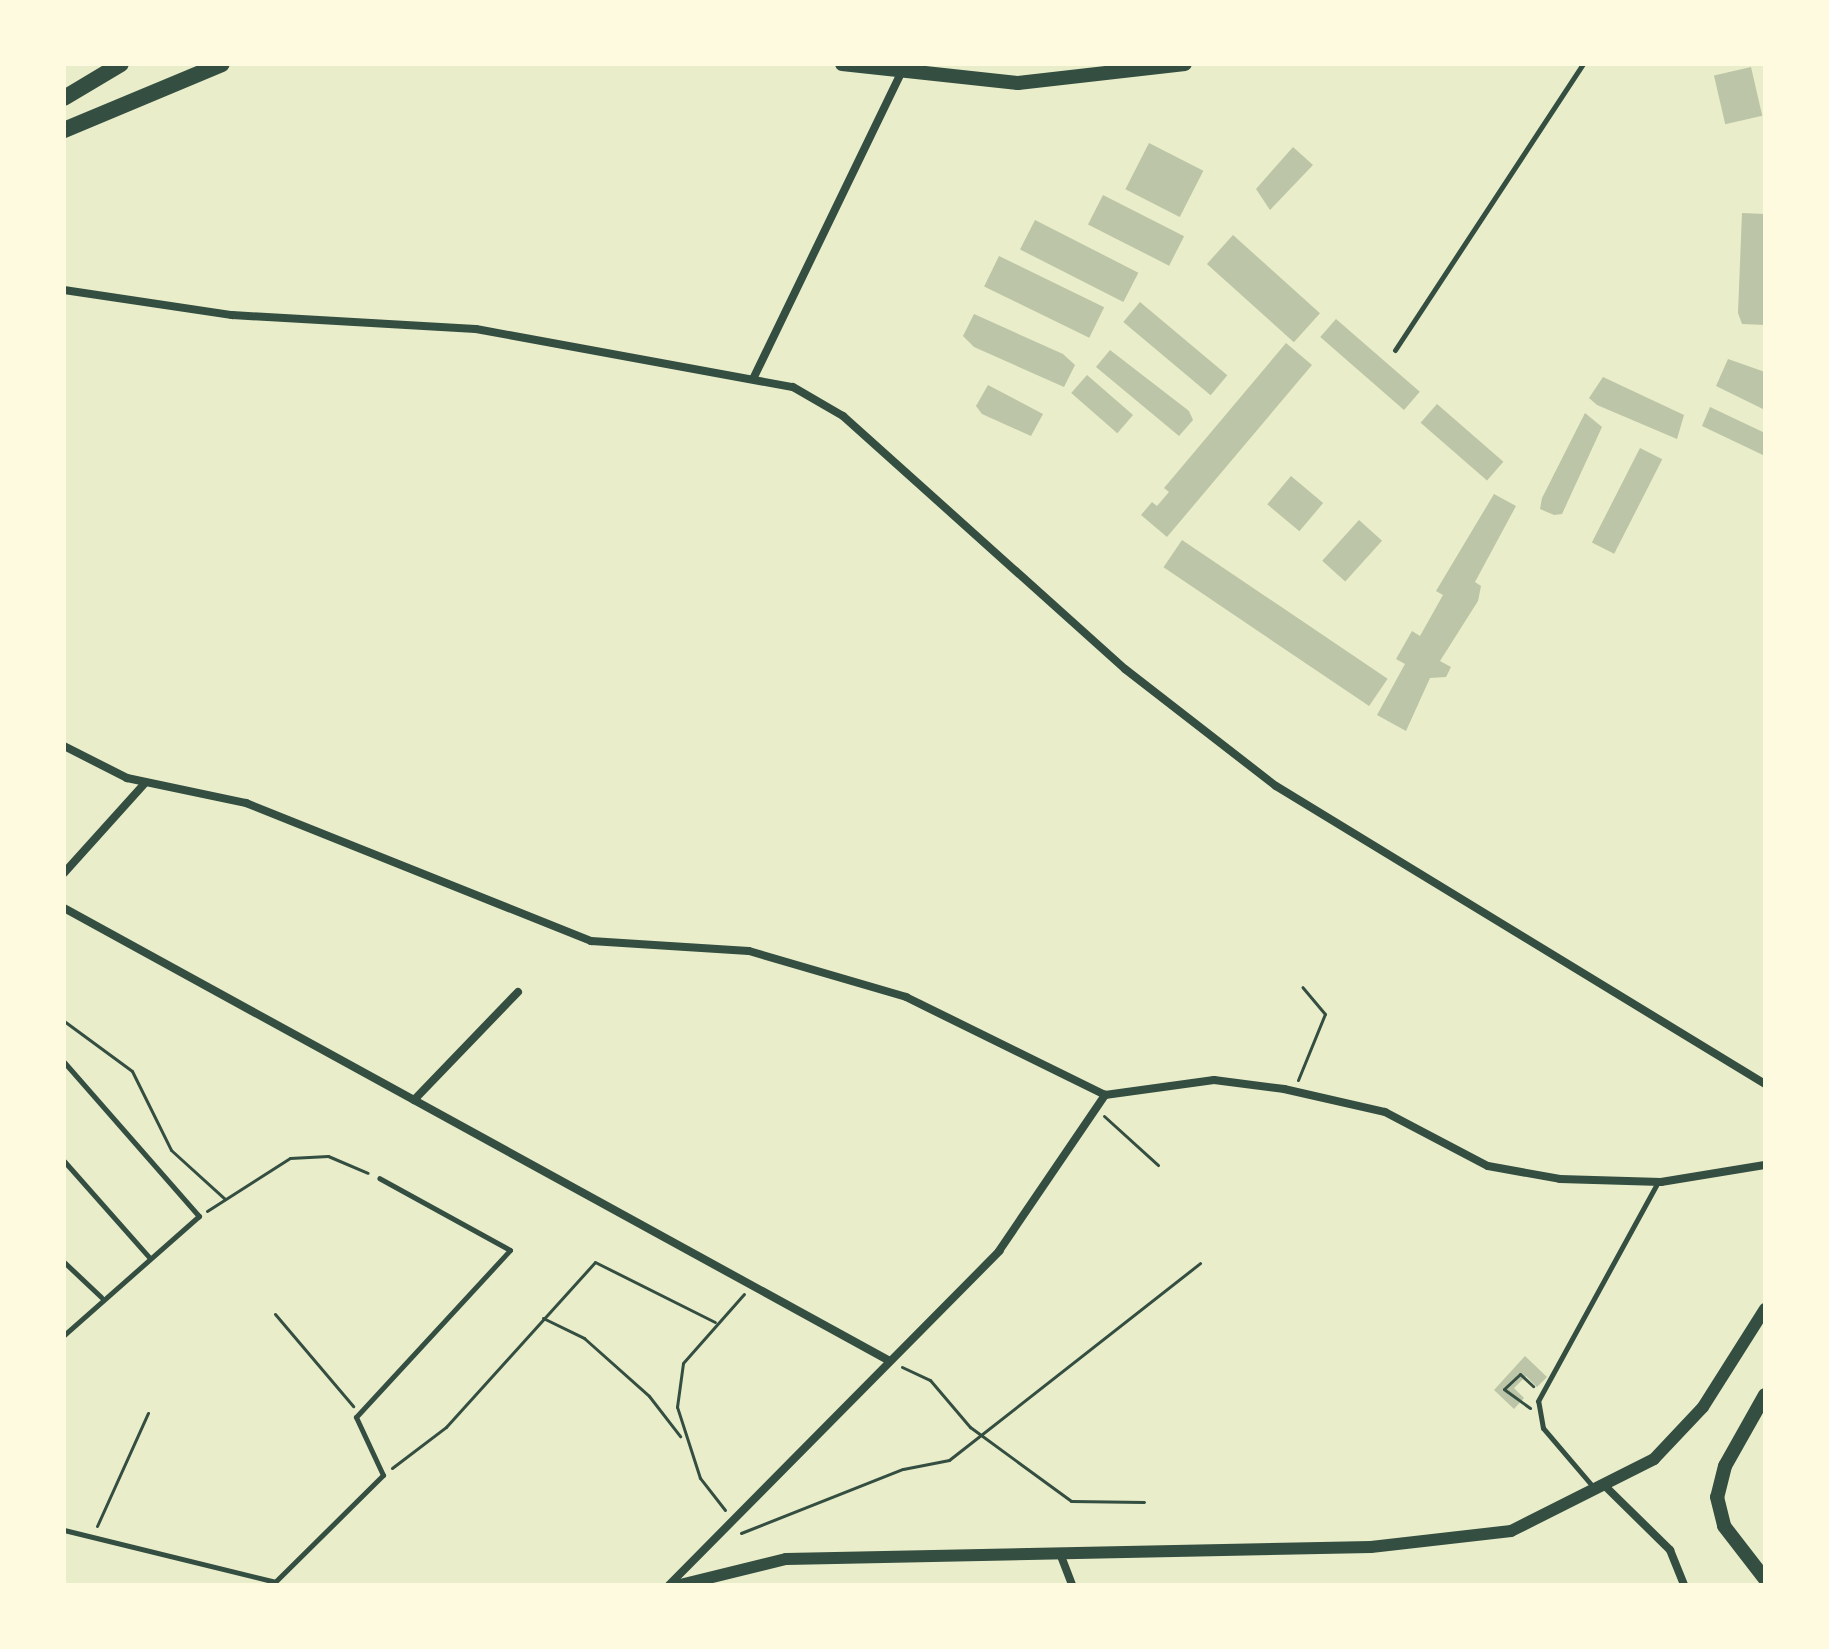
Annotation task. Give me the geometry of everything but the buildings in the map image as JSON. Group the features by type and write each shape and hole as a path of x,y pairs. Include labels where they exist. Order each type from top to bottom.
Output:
{"main road":[{"path":"64,98 121,64"},
{"path":"64,130 222,64"},
{"path":"842,64 900,75 1046,82 1185,64"},
{"path":"1765,1395 1725,1466 1717,1497 1724,1526 1765,1579"}],"street":[{"path":"754,377 900,75"},
{"path":"64,290 232,315 476,329 754,377 793,387 843,416 1125,669 1276,786 1765,1084"},
{"path":"64,746 146,782 246,803 591,941 749,951 817,968 906,997 1105,1095 1214,1080 1296,1092 1385,1112 1449,1150 1508,1171 1658,1182 1765,1165"},
{"path":"64,873 146,782"},
{"path":"64,908 888,1360"},
{"path":"414,1100 518,992"},
{"path":"669,1585 1013,1236 1105,1095"},
{"path":"680,1585 786,1559 1061,1556 1460,1542 1548,1519 1601,1489 1678,1438 1765,1309"},
{"path":"1601,1489 1670,1550 1684,1585"},
{"path":"1061,1556 1072,1585"}],"lane":[{"path":"1395,350 1583,64"},
{"path":"64,1062 199,1216 101,1297 64,1335"},
{"path":"64,1161 149,1257"},
{"path":"64,1530 275,1582 380,1478 358,1432 360,1414 510,1250 379,1178"},
{"path":"1601,1489 1543,1428 1538,1401 1658,1182"},
{"path":"64,1262 101,1297"}],"path":[{"path":"1296,1092 1325,1014 1302,987"},
{"path":"64,1021 132,1071 171,1150 225,1199"},
{"path":"1104,1116 1158,1165"},
{"path":"199,1216 290,1158 328,1156 379,1178"},
{"path":"380,1478 446,1427 595,1262 715,1322"},
{"path":"714,1539 779,1523 903,1469 949,1460 983,1437 1041,1383 1200,1263"},
{"path":"682,1439 683,1363 715,1322 752,1286"},
{"path":"275,1314 360,1414"},
{"path":"543,1318 584,1338 649,1396 682,1439 700,1478 733,1520"},
{"path":"888,1360 930,1380 983,1437 1071,1501 1144,1502"},
{"path":"1531,1408 1504,1389 1520,1374 1537,1390"},
{"path":"92,1537 148,1413"}]}
